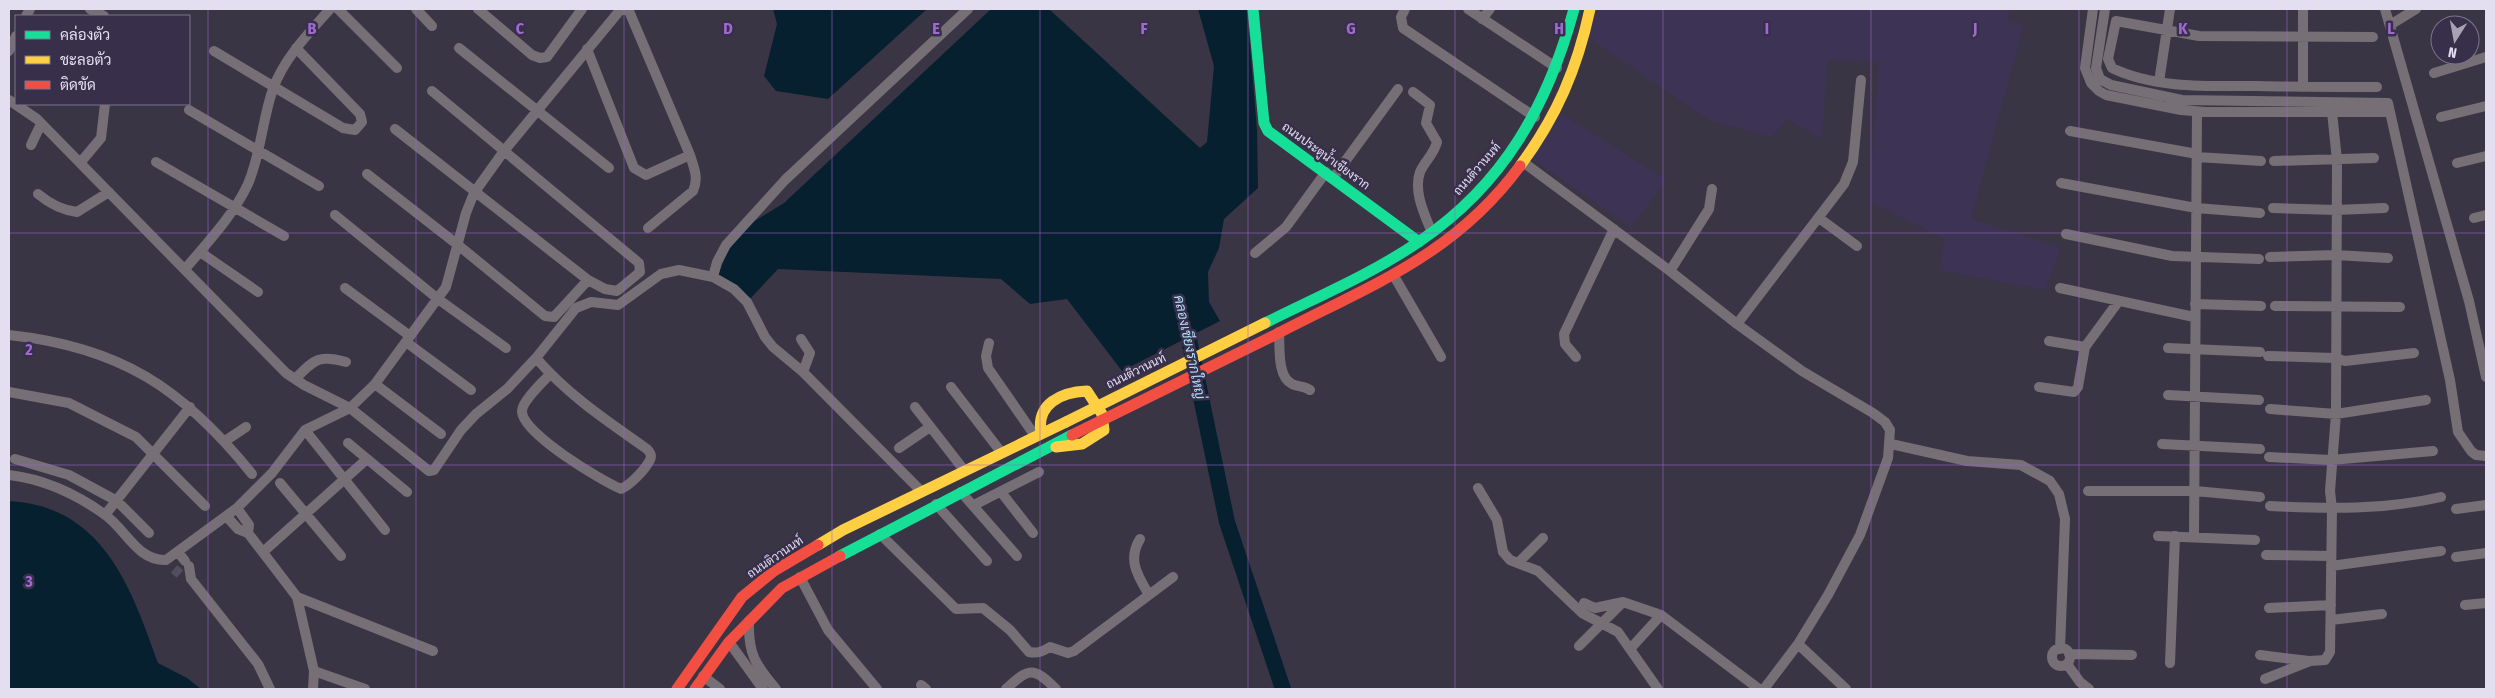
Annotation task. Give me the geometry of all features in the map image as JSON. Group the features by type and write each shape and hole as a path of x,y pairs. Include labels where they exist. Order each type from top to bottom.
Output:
{"main road":[{"name":"ถนนประตูน้ำเชียงราก","path":"1253,9 1264,123 1268,131 1419,242"},
{"name":"ถนนติวานนท์","path":"677,689 718,628 742,597 768,575 843,530 1265,323 1419,242 1486,183 1535,117 1557,68 1574,9"},
{"path":"695,689 729,642 749,620 782,588 800,577 1047,447 1394,276 1428,255 1466,226 1485,207 1523,162 1549,122 1566,91 1578,56 1590,9"},
{"path":"1038,435 1041,414 1053,402 1080,391 1087,391 1100,409 1105,426 1104,430 1082,444 1047,447"}],"street":[{"path":"90,9 102,15"},
{"path":"185,270 235,209 248,182 258,152 273,88 296,48 330,9"},
{"path":"338,9 397,68"},
{"path":"416,9 432,26"},
{"path":"478,9 532,55 540,58 547,57 582,9"},
{"path":"9,475 48,484 105,515 145,555 155,560 166,560 237,508 272,473 305,430 350,408 375,384 446,287 474,193 504,151 621,9 630,11 690,155 697,183 693,191 648,228"},
{"path":"713,277 717,262 726,245 772,194 968,9"},
{"path":"1405,9 1401,17 1403,28 1535,117"},
{"path":"1468,9 1557,68"},
{"path":"1482,19 1490,9"},
{"path":"2093,9 2085,68 2091,83 2106,95 2197,112 2390,112"},
{"path":"2105,9 2096,68 2100,78 2111,85 2182,100 2388,102 2442,342 2458,432 2471,451 2486,456"},
{"path":"2159,82 2170,9"},
{"path":"2303,9 2303,87"},
{"path":"2385,9 2469,301 2486,377"},
{"path":"2390,25 2416,9"},
{"path":"2373,37 2199,36 2116,21 2108,59 2112,68 2120,72 2159,82 2206,86 2376,87"},
{"path":"9,51 15,38"},
{"path":"214,51 273,88 349,131 354,130 362,122 360,114 296,48"},
{"path":"459,48 609,168"},
{"path":"587,49 634,168 646,175 690,155"},
{"path":"2434,73 2449,65"},
{"path":"1737,324 1820,218 1844,184 1853,162 1862,80"},
{"path":"1255,253 1286,227 1398,89"},
{"path":"395,129 474,193 588,280 605,289 617,291 640,272 641,267 639,263 432,91"},
{"path":"1413,92 1430,105 1426,123 1437,142 1436,149 1420,171 1418,180 1419,199 1432,232"},
{"path":"18,105 41,124 255,343 295,379 350,408 429,471 434,470 461,430 476,414 507,389 536,358 576,308 584,303 591,302 618,305 661,274 679,270 713,277 734,289 747,302 765,337 773,347 803,372 921,491"},
{"path":"80,163 102,138 105,105"},
{"path":"2441,117 2486,106"},
{"path":"189,110 319,186"},
{"path":"2194,537 2196,349 2194,317 2197,112"},
{"path":"2260,655 2310,661 2326,660 2329,657 2332,561 2330,491 2336,414 2337,160 2332,112"},
{"path":"31,145 41,124"},
{"path":"2070,131 2197,156 2260,161"},
{"path":"2457,163 2486,156"},
{"path":"2274,161 2374,158"},
{"path":"156,162 284,236"},
{"path":"1523,162 1670,271 1737,324 1802,371 1885,422 1890,430 1891,444 1860,535 1842,570 1798,644 1764,689"},
{"path":"367,174 458,244 549,318 554,317 588,280"},
{"path":"2061,183 2196,208 2260,213"},
{"path":"1670,271 1709,209 1712,190"},
{"path":"38,194 50,204 77,212 109,192"},
{"path":"2273,208 2336,210 2384,208"},
{"path":"335,215 438,299 506,348"},
{"path":"2474,218 2486,215"},
{"path":"1820,218 1857,246"},
{"path":"1576,357 1565,344 1564,334 1614,229"},
{"path":"2066,234 2172,256 2259,258"},
{"path":"200,252 258,292"},
{"path":"2270,257 2336,255 2388,258"},
{"path":"1394,276 1441,357"},
{"path":"345,288 471,390"},
{"path":"2060,288 2194,317"},
{"path":"2039,387 2074,392 2078,387 2085,347 2118,302"},
{"path":"2195,304 2261,306"},
{"path":"2274,306 2400,307"},
{"path":"1276,334 1281,367 1285,378 1290,384 1310,390"},
{"path":"9,335 57,343 111,358 166,388 190,407 225,440 252,474"},
{"path":"801,339 810,354 803,372"},
{"path":"2049,340 2085,347"},
{"path":"989,343 986,356 988,368 1038,435"},
{"path":"2168,348 2335,358 2345,361 2414,353"},
{"path":"295,379 312,362 327,357 346,362"},
{"path":"536,358 550,374 586,407 648,449 651,454 650,460 627,486 621,489 577,465 548,443 523,418 524,404 550,374"},
{"path":"375,384 440,434"},
{"path":"951,387 1001,452"},
{"path":"9,392 70,403 104,418 136,437 205,506"},
{"path":"2168,395 2259,400"},
{"path":"2270,409 2336,414 2426,400"},
{"path":"105,515 190,407"},
{"path":"915,407 964,470"},
{"path":"225,440 246,427"},
{"path":"899,448 930,427"},
{"path":"305,430 386,530"},
{"path":"348,443 407,492"},
{"path":"1891,444 1968,461 2021,465 2050,481 2060,494 2065,519 2060,648"},
{"path":"2162,444 2260,449"},
{"path":"2269,456 2331,460 2433,451"},
{"path":"15,459 69,475 117,502 148,534"},
{"path":"262,552 368,459"},
{"path":"974,505 1039,472"},
{"path":"280,483 341,556"},
{"path":"1478,488 1497,520 1503,552 1510,560 1538,571 1582,613 1618,632 1658,689"},
{"path":"2088,491 2195,491 2260,496"},
{"path":"961,492 1018,556"},
{"path":"1001,492 1033,533"},
{"path":"2270,506 2332,509 2368,507 2441,497"},
{"path":"936,504 987,561"},
{"path":"2456,510 2486,505"},
{"path":"237,508 249,525 248,533"},
{"path":"226,516 238,529 248,533 297,598 314,671 313,689"},
{"path":"880,534 956,609 983,608 1010,630 1029,652 1033,653 1038,653 1050,647 1068,653 1074,651 1173,577"},
{"path":"2158,536 2256,540"},
{"path":"2170,663 2175,536"},
{"path":"1518,563 1542,538"},
{"path":"1140,539 1132,557 1134,568 1148,595"},
{"path":"2266,555 2332,561 2441,551"},
{"path":"178,552 187,564 191,579"},
{"path":"2456,557 2486,553"},
{"path":"166,560 177,571 191,579 258,664 270,689"},
{"path":"800,577 828,630 871,687"},
{"path":"297,598 433,651"},
{"path":"1579,646 1623,602"},
{"path":"1584,603 1595,608 1623,602 1661,615 1759,689"},
{"path":"2465,605 2486,603"},
{"path":"2269,608 2331,605"},
{"path":"2331,620 2382,614"},
{"path":"1631,648 1661,615"},
{"path":"749,620 750,652 756,664 761,682"},
{"path":"729,642 761,682 776,689"},
{"path":"1798,644 1846,689"},
{"path":"2060,648 2055,651 2052,660 2059,666 2068,659 2132,655"},
{"path":"2060,648 2066,650 2068,659 2080,682 2089,689"},
{"path":"2265,679 2310,661"},
{"path":"314,671 365,689"},
{"path":"1006,689 1021,675 1031,672 1041,674 1056,689"},
{"path":"703,676 720,689"}],"shaded area":[{"path":"1596,9 2010,9 2007,21 2024,25 1971,219 2061,248 2045,290 1939,270 1945,239 1869,202 1879,62 1828,60 1822,139 1787,119 1772,137 1710,121 1589,38"},
{"path":"1559,112 1667,180 1631,227 1529,157"}],"water":[{"path":"773,9 927,9 828,99 776,91 764,76 777,24"},
{"path":"991,9 1049,9 1200,148 1207,142 1214,66 1198,9 1247,9 1257,130 1258,188 1224,219 1219,248 1208,272 1209,302 1220,321 1122,371 1067,299 1030,304 1001,279 778,269 749,300 718,275 728,251 745,227 784,203"},
{"path":"9,501 41,506 68,518 90,534 109,555 124,580 137,606 158,663 187,678 201,689 9,689"}],"waterway":[{"name":"คลองเชียงรากใหญ่","path":"1184,316 1227,522 1283,689"}],"tunnel":[{"path":"174,569 180,574"}],"traffic: fast":[{"path":"1253,9 1264,123 1268,131 1419,242"},
{"path":"1265,323 1364,275 1402,253 1450,219 1476,194 1499,168 1519,140 1536,110 1551,78 1574,9"},
{"path":"840,556 1072,435"}],"traffic: slow":[{"path":"1520,166 1545,129 1564,91 1579,52 1590,9"},
{"path":"1066,422 1265,323"},
{"path":"1041,433 1040,423 1042,414 1052,402 1068,394 1087,391 1102,414 1104,430 1082,444 1056,447"},
{"path":"818,545 843,530 1066,422"}],"traffic: jam":[{"path":"1273,336 1375,284 1437,247 1466,224 1494,197 1520,166"},
{"path":"1072,435 1273,336"},
{"path":"677,689 742,597 774,571 818,545"},
{"path":"695,689 729,642 782,588 840,556"}]}
